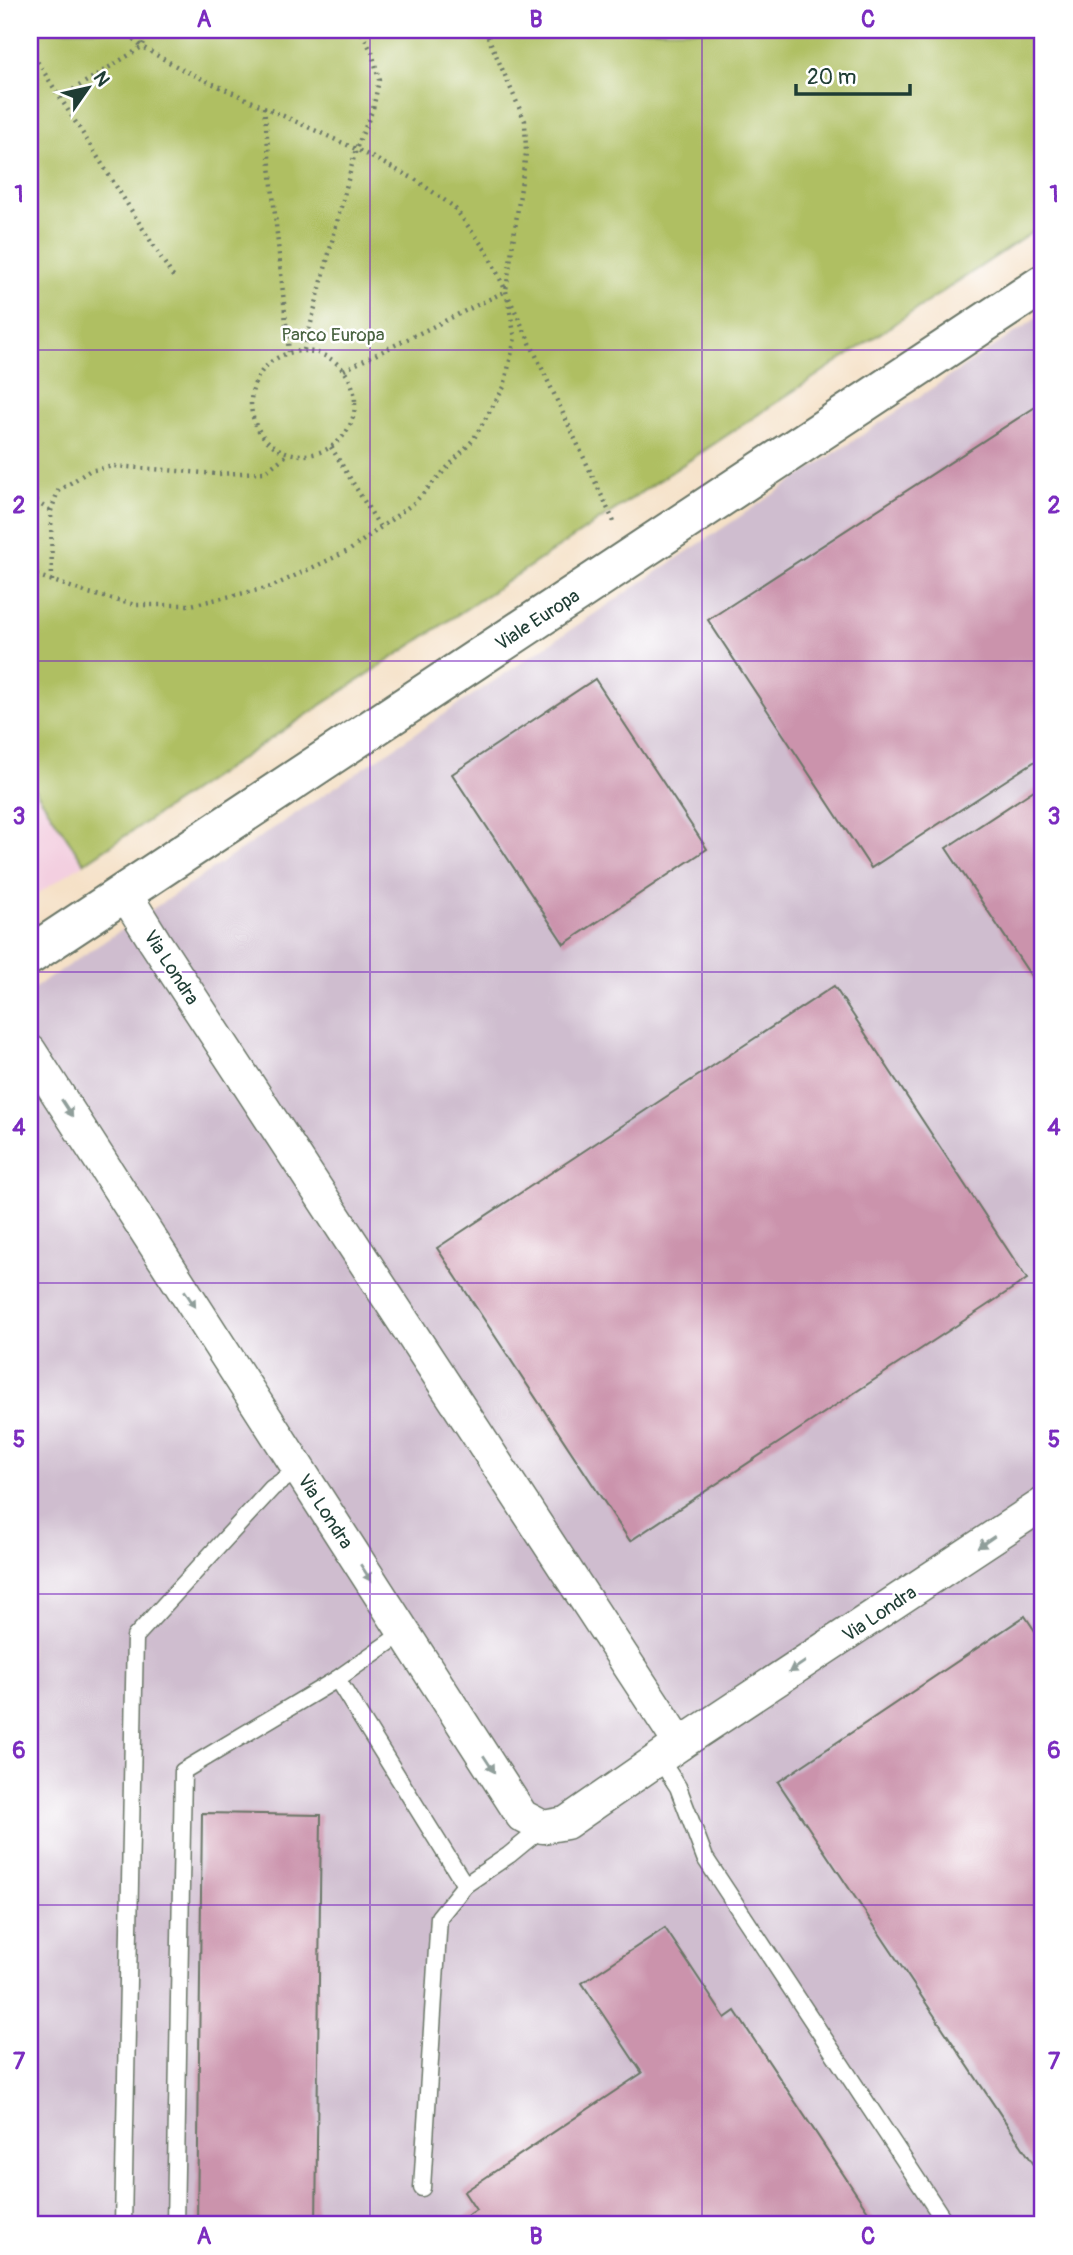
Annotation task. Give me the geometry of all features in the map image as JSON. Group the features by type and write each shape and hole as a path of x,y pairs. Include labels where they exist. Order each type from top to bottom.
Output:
{"street":[{"name":"Viale Europa","path":"30,955 1043,284"},
{"name":"Via Londra","path":"124,892 670,1751"},
{"name":"Via Londra","path":"30,1051 522,1816 543,1827 566,1823 1043,1504"}],"lane":[{"path":"123,2225 135,1637 272,1488 299,1469"},
{"path":"175,2225 183,1770 337,1679 404,1632"},
{"path":"337,1679 465,1885"},
{"path":"670,1751 678,1787 705,1858 947,2225"},
{"path":"422,2188 439,1917 465,1885 509,1855 543,1827"}],"path":[{"path":"124,30 142,47 185,71 356,149 416,180 454,206 487,251 629,558"},
{"path":"61,97 142,47 149,30"},
{"path":"304,350 356,149 373,109 379,80 372,52 360,30"},
{"path":"30,573 135,604 191,605 271,587 350,550 415,502 473,440 504,387 514,338 506,291 526,153 525,121 485,30"},
{"path":"30,50 174,278"},
{"path":"264,107 289,352"},
{"path":"344,370 506,291"},
{"path":"304,350 326,356 344,370 354,390 355,412 347,432 331,447 310,455 288,454 268,443 254,425 250,402 255,380 268,362 289,352 304,350"},
{"path":"331,447 380,528"},
{"path":"52,581 51,511 58,491 89,471 114,466 217,474 265,472 288,454"},
{"path":"30,498 51,511"}],"shaded area":[{"path":"1043,314 1043,2225 30,2225 30,991"},
{"path":"30,782 84,863 30,899"}],"green space":[{"name":"Parco Europa","path":"30,30 1043,30 1043,225 84,863 30,782"}],"building":[{"path":"1043,402 1043,756 871,868 708,620"},
{"path":"595,679 707,849 564,944 452,774"},
{"path":"1043,784 1043,994 946,848"},
{"path":"834,986 1027,1279 630,1541 437,1248"},
{"path":"1025,1616 1043,1643 1043,2178 778,1782"},
{"path":"202,1813 321,1815 316,2225 197,2225"},
{"path":"665,1928 725,2018 735,2011 877,2225 453,2225 476,2210 464,2192 642,2073 582,1983"}]}
